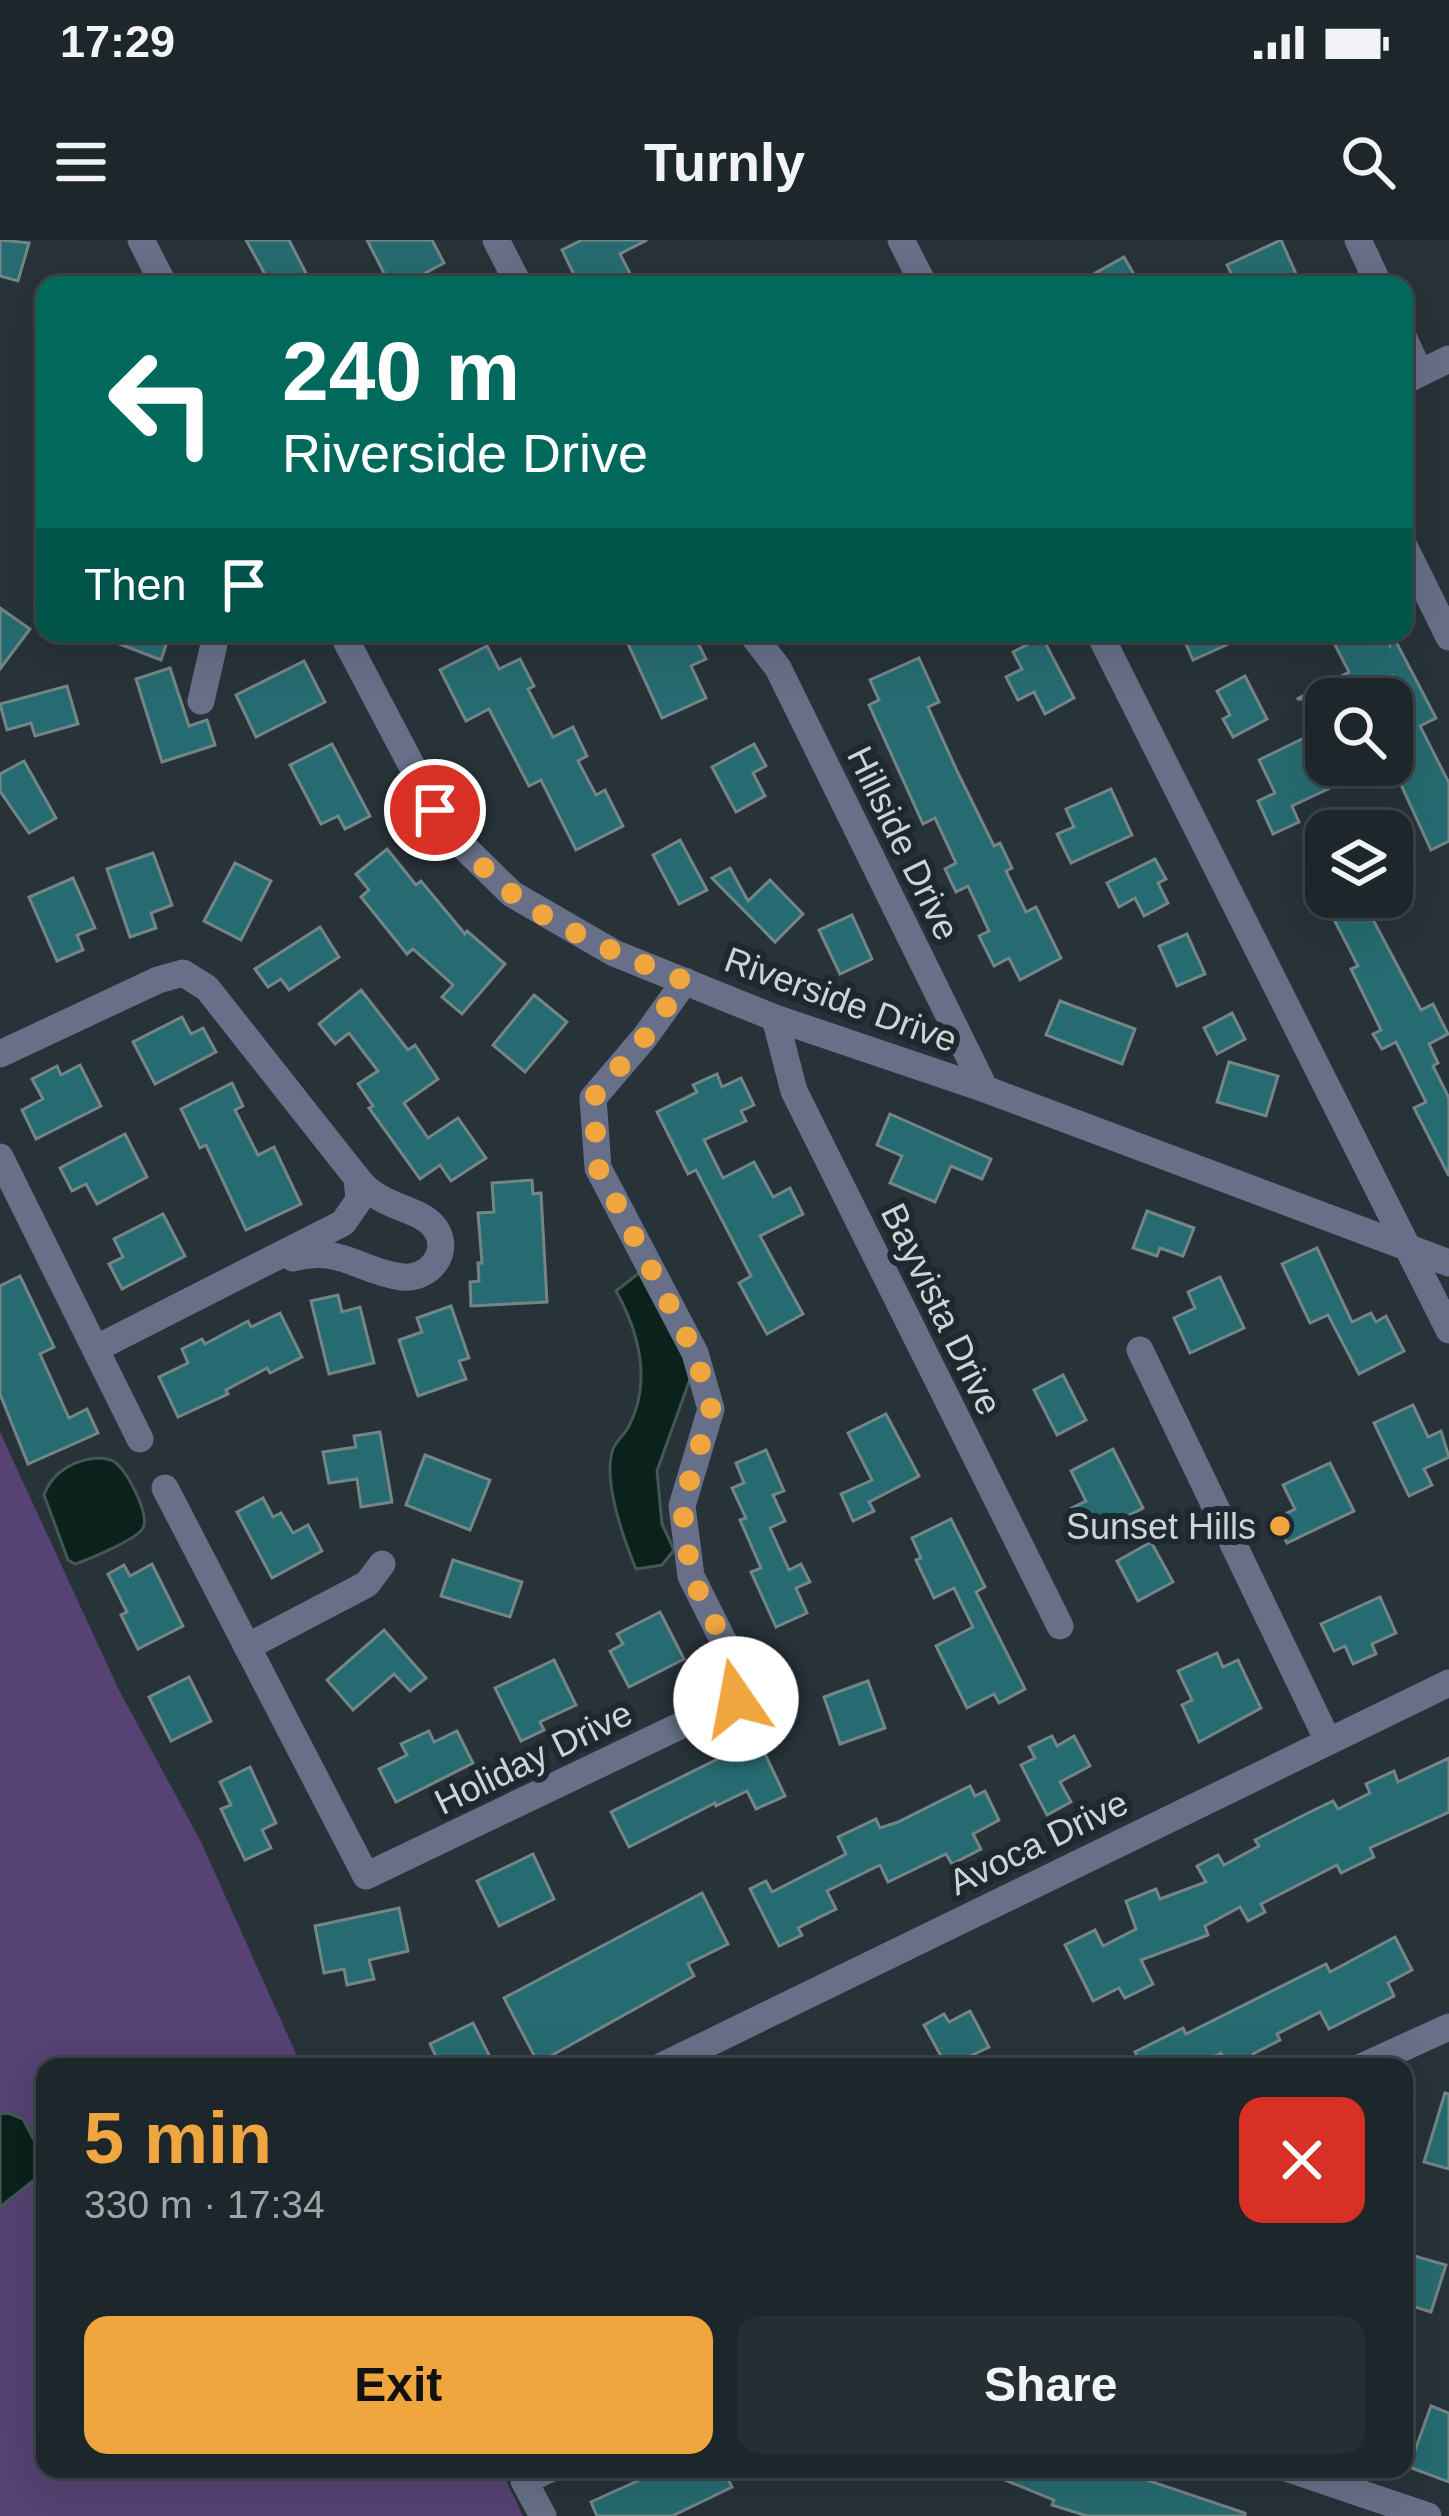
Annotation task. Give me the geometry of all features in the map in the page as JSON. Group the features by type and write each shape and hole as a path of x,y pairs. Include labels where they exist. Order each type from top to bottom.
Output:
{"street":[{"path":"141,240 159,276"},
{"path":"496,240 514,276"},
{"path":"901,240 919,276"},
{"path":"1358,240 1375,276"},
{"path":"1413,377 1449,359"},
{"path":"1413,564 1449,637"},
{"path":"201,700 217,642"},
{"name":"Riverside Drive","path":"347,642 426,794 466,849 512,894 614,953 775,1018 986,1089 1449,1263"},
{"name":"Hillside Drive","path":"758,642 778,668 986,1089"},
{"path":"1104,642 1449,1330"},
{"path":"0,1054 158,980 183,974 207,988 357,1178 376,1199 426,1219 441,1248 430,1270 402,1277 323,1253 260,1267"},
{"name":"Holiday Drive","path":"165,1488 366,1876 736,1699 732,1658 691,1576 682,1506 711,1409 695,1353 598,1168 593,1098 685,981"},
{"name":"Bayvista Drive","path":"775,1018 794,1091 1060,1626"},
{"path":"0,1157 140,1438"},
{"path":"97,1348 343,1222 359,1201 357,1178"},
{"path":"1140,1350 1328,1741"},
{"path":"247,1647 367,1584 382,1564"},
{"name":"Avoca Drive","path":"678,2058 1449,1683"},
{"path":"1381,2058 1449,2027"},
{"path":"537,2478 543,2516"},
{"path":"1343,2478 1429,2516"}],"shaded area":[{"path":"639,1273 684,1357 690,1379 657,1471 662,1524 674,1550 662,1565 636,1569 616,1510 610,1462 636,1409 641,1375 631,1323 616,1291"},
{"path":"0,1432 119,1690 201,1842 298,2058 36,2058 36,2478 505,2478 523,2516 0,2516"},
{"path":"102,1458 115,1462 128,1478 141,1505 143,1528 75,1564 68,1560 44,1495 67,1468"},
{"path":"0,2114 23,2119 36,2144 36,2179 0,2207"}],"building":[{"path":"0,240 29,243 18,281 0,276"},
{"path":"246,240 289,240 307,276 266,276"},
{"path":"367,240 432,240 444,263 420,276 385,276"},
{"path":"582,240 647,240 620,254 631,276 575,276 562,250"},
{"path":"1281,240 1297,276 1232,276 1227,265"},
{"path":"1124,257 1135,276 1090,276"},
{"path":"0,608 30,629 0,669"},
{"path":"114,642 167,642 161,660"},
{"path":"627,642 698,642 706,659 691,666 706,698 662,718"},
{"path":"1032,642 1045,642 1074,698 1045,714 1034,692 1018,700 1006,677 1022,669 1013,652"},
{"path":"1185,642 1233,642 1193,660"},
{"path":"1334,642 1396,642 1436,718 1420,726 1449,783 1449,841 1431,850 1402,786 1413,786 1413,678 1337,678 1349,672"},
{"path":"487,646 499,669 520,659 534,686 528,689 553,737 573,727 587,756 578,761 596,795 605,790 623,826 576,850 541,780 529,786 489,709 466,721 440,670"},
{"path":"919,658 939,702 928,707 958,773 994,846 1000,843 1012,868 1006,871 1026,912 1036,907 1061,958 1020,980 1009,958 994,966 979,936 989,931 968,886 956,892 945,869 956,863 935,818 923,824 869,705 879,700 870,680"},
{"path":"304,661 325,702 256,737 236,695"},
{"path":"170,668 189,726 207,720 215,745 162,762 136,679"},
{"path":"1245,676 1267,719 1233,737 1223,719 1230,715 1217,691"},
{"path":"67,686 78,724 35,736 31,723 7,730 0,704"},
{"path":"1304,738 1305,786 1328,789 1292,806 1299,822 1273,834 1258,801 1275,793 1259,760"},
{"path":"332,744 370,816 345,829 338,816 321,824 290,765"},
{"path":"754,744 766,766 753,773 765,796 736,812 712,767"},
{"path":"24,761 56,818 29,833 0,791 0,774"},
{"path":"1111,789 1132,835 1071,863 1057,834 1074,827 1066,809"},
{"path":"680,840 707,890 679,904 653,855"},
{"path":"387,849 465,934 467,931 505,964 462,1014 442,997 453,985 413,949 407,954 361,897 369,890 356,874"},
{"path":"153,853 172,905 151,913 156,928 130,937 107,869"},
{"path":"1155,859 1166,879 1158,883 1168,903 1144,916 1135,898 1119,907 1107,883"},
{"path":"235,863 271,881 241,940 204,921"},
{"path":"730,868 748,901 770,880 803,914 775,942 712,878"},
{"path":"73,878 95,928 77,935 83,950 57,961 29,897"},
{"path":"852,915 872,959 840,974 819,930"},
{"path":"1333,918 1372,918 1421,1010 1433,1004 1448,1034 1429,1044 1438,1063 1433,1066 1449,1098 1449,1176 1414,1108 1426,1102 1396,1042 1382,1049 1373,1034 1381,1030 1351,969 1358,966"},
{"path":"320,927 339,957 289,990 281,979 268,987 255,969"},
{"path":"1187,934 1205,974 1177,986 1159,946"},
{"path":"361,990 408,1050 415,1045 438,1079 404,1103 428,1138 458,1118 486,1158 451,1181 440,1165 420,1179 369,1108 373,1106 358,1084 378,1071 349,1033 335,1044 319,1024"},
{"path":"534,995 567,1022 525,1072 493,1045"},
{"path":"1060,1001 1135,1029 1122,1064 1046,1035"},
{"path":"1232,1013 1245,1039 1217,1054 1204,1028"},
{"path":"182,1017 191,1034 203,1028 216,1052 155,1084 133,1042"},
{"path":"1229,1062 1278,1076 1266,1116 1217,1102"},
{"path":"80,1065 101,1106 36,1139 22,1110 43,1099 32,1079 57,1066 61,1075"},
{"path":"717,1074 722,1087 741,1078 754,1105 741,1111 746,1121 704,1140 723,1178 754,1162 773,1197 790,1188 803,1214 760,1236 803,1314 767,1334 739,1283 751,1276 696,1170 688,1174 657,1112 697,1092 693,1085"},
{"path":"232,1083 243,1106 235,1110 258,1155 274,1147 301,1204 246,1230 206,1145 200,1148 181,1109"},
{"path":"890,1114 991,1159 982,1179 951,1166 935,1202 890,1183 902,1156 877,1145"},
{"path":"125,1134 147,1177 97,1204 86,1184 72,1191 60,1168"},
{"path":"532,1180 533,1194 541,1193 547,1302 471,1306 470,1282 479,1281 478,1263 482,1263 478,1213 494,1212 492,1183"},
{"path":"1147,1211 1194,1228 1183,1256 1160,1248 1157,1256 1133,1248"},
{"path":"163,1214 185,1256 122,1289 109,1264 123,1257 114,1239"},
{"path":"1317,1248 1352,1322 1371,1313 1376,1322 1386,1316 1404,1351 1359,1374 1328,1315 1310,1323 1282,1264"},
{"path":"20,1276 54,1347 40,1354 69,1418 87,1409 98,1433 28,1464 0,1394 0,1286"},
{"path":"1220,1277 1244,1328 1190,1353 1174,1318 1195,1308 1188,1292"},
{"path":"338,1295 342,1312 360,1307 374,1363 329,1374 311,1301"},
{"path":"451,1306 469,1358 459,1361 466,1379 418,1396 399,1340 422,1332 417,1318"},
{"path":"280,1313 302,1357 270,1373 267,1368 226,1390 228,1394 178,1417 159,1377 188,1363 182,1349"},
{"path":"1063,1375 1086,1420 1057,1435 1034,1390"},
{"path":"1413,1405 1428,1437 1441,1431 1449,1457 1424,1469 1432,1485 1409,1496 1374,1423"},
{"path":"886,1414 919,1476 869,1502 874,1511 853,1521 841,1494 872,1480 848,1433"},
{"path":"380,1432 392,1502 361,1507 357,1479 329,1483 323,1452 356,1447 354,1436"},
{"path":"1113,1449 1143,1508 1087,1537 1072,1508 1086,1501 1071,1471"},
{"path":"766,1450 784,1491 773,1495 785,1521 770,1528 789,1570 801,1564 810,1582 796,1588 807,1613 776,1627 751,1572 761,1568 732,1488 744,1483 736,1463"},
{"path":"425,1455 490,1480 470,1530 406,1505"},
{"path":"1330,1463 1354,1511 1287,1543 1275,1519 1295,1509 1283,1485"},
{"path":"263,1498 273,1517 281,1513 293,1533 308,1525 322,1551 272,1578 237,1512"},
{"path":"951,1519 985,1587 976,1592 1025,1689 999,1703 994,1694 967,1708 936,1646 973,1627 954,1588 934,1598 916,1560 921,1558 912,1538"},
{"path":"1151,1542 1173,1582 1138,1601 1117,1561"},
{"path":"453,1560 522,1582 510,1617 441,1596"},
{"path":"152,1564 183,1626 138,1649 108,1574 124,1565 130,1576"},
{"path":"1380,1597 1396,1633 1372,1644 1376,1654 1353,1664 1345,1646 1334,1651 1321,1624"},
{"path":"660,1612 684,1659 629,1687 610,1651 623,1644 617,1634"},
{"path":"384,1630 426,1678 410,1691 394,1674 353,1710 327,1680"},
{"path":"1217,1653 1223,1667 1238,1660 1261,1708 1199,1742 1182,1705 1192,1700 1178,1671"},
{"path":"554,1660 576,1705 540,1722 544,1730 521,1741 495,1688"},
{"path":"189,1677 211,1721 171,1741 149,1697"},
{"path":"868,1681 885,1728 840,1744 824,1697"},
{"path":"429,1731 434,1742 457,1731 473,1763 396,1802 379,1769 407,1755 401,1744"},
{"path":"1052,1736 1057,1746 1074,1736 1090,1766 1060,1782 1071,1802 1047,1815 1021,1765 1035,1758 1029,1747"},
{"path":"758,1739 785,1796 756,1809 747,1791 629,1847 611,1812"},
{"path":"1449,1758 1449,1812 1370,1848 1374,1857 1341,1873 1337,1865 1261,1904 1265,1912 1248,1921 1240,1907 1205,1926 1208,1935 1141,1960 1153,1984 1125,1998 1119,1988 1093,2001 1065,1945 1095,1930 1103,1946 1136,1929 1126,1901 1156,1889 1160,1899 1206,1882 1197,1866 1218,1855 1224,1865 1259,1846 1255,1840 1310,1812 1333,1801 1338,1809 1370,1793 1366,1784 1394,1771 1398,1782"},
{"path":"250,1767 276,1823 262,1830 271,1848 245,1860 221,1809 231,1805 220,1782"},
{"path":"970,1786 975,1796 985,1791 999,1820 973,1834 981,1849 952,1864 946,1854 888,1882 880,1865 827,1891 836,1909 798,1928 802,1935 779,1946 750,1889 766,1881 772,1892 846,1854 838,1837 876,1819 880,1828 898,1822"},
{"path":"533,1854 554,1899 499,1926 477,1881"},
{"path":"702,1893 728,1944 688,1964 694,1976 547,2058 535,2058 504,1998"},
{"path":"399,1908 408,1951 369,1960 374,1979 347,1985 344,1969 324,1973 315,1926"},
{"path":"1395,1937 1412,1970 1388,1983 1394,1996 1329,2029 1320,2012 1277,2034 1280,2040 1253,2054 1255,2058 1224,2058 1221,2053 1211,2058 1138,2058 1135,2052 1183,2028 1186,2034 1326,1964 1330,1972"},
{"path":"970,2011 989,2047 966,2058 942,2058 924,2025 944,2014 949,2022"},
{"path":"473,2023 490,2058 437,2058 430,2044"},
{"path":"1445,2093 1449,2094 1449,2169 1424,2162"},
{"path":"1413,2256 1446,2265 1431,2312 1413,2306"},
{"path":"1431,2406 1449,2413 1449,2482 1413,2468"},
{"path":"644,2478 728,2478 732,2487 672,2516 597,2516 591,2502"},
{"path":"1000,2478 1141,2478 1245,2516 1087,2516 1052,2505 1054,2500"}],"place":[{"name":"Sunset Hills","path":"1280,1526"}],"route":[{"path":"435,810 512,894 614,953 685,981 593,1098 598,1168 695,1353 711,1409 682,1506 691,1576 732,1658 736,1699"}]}
